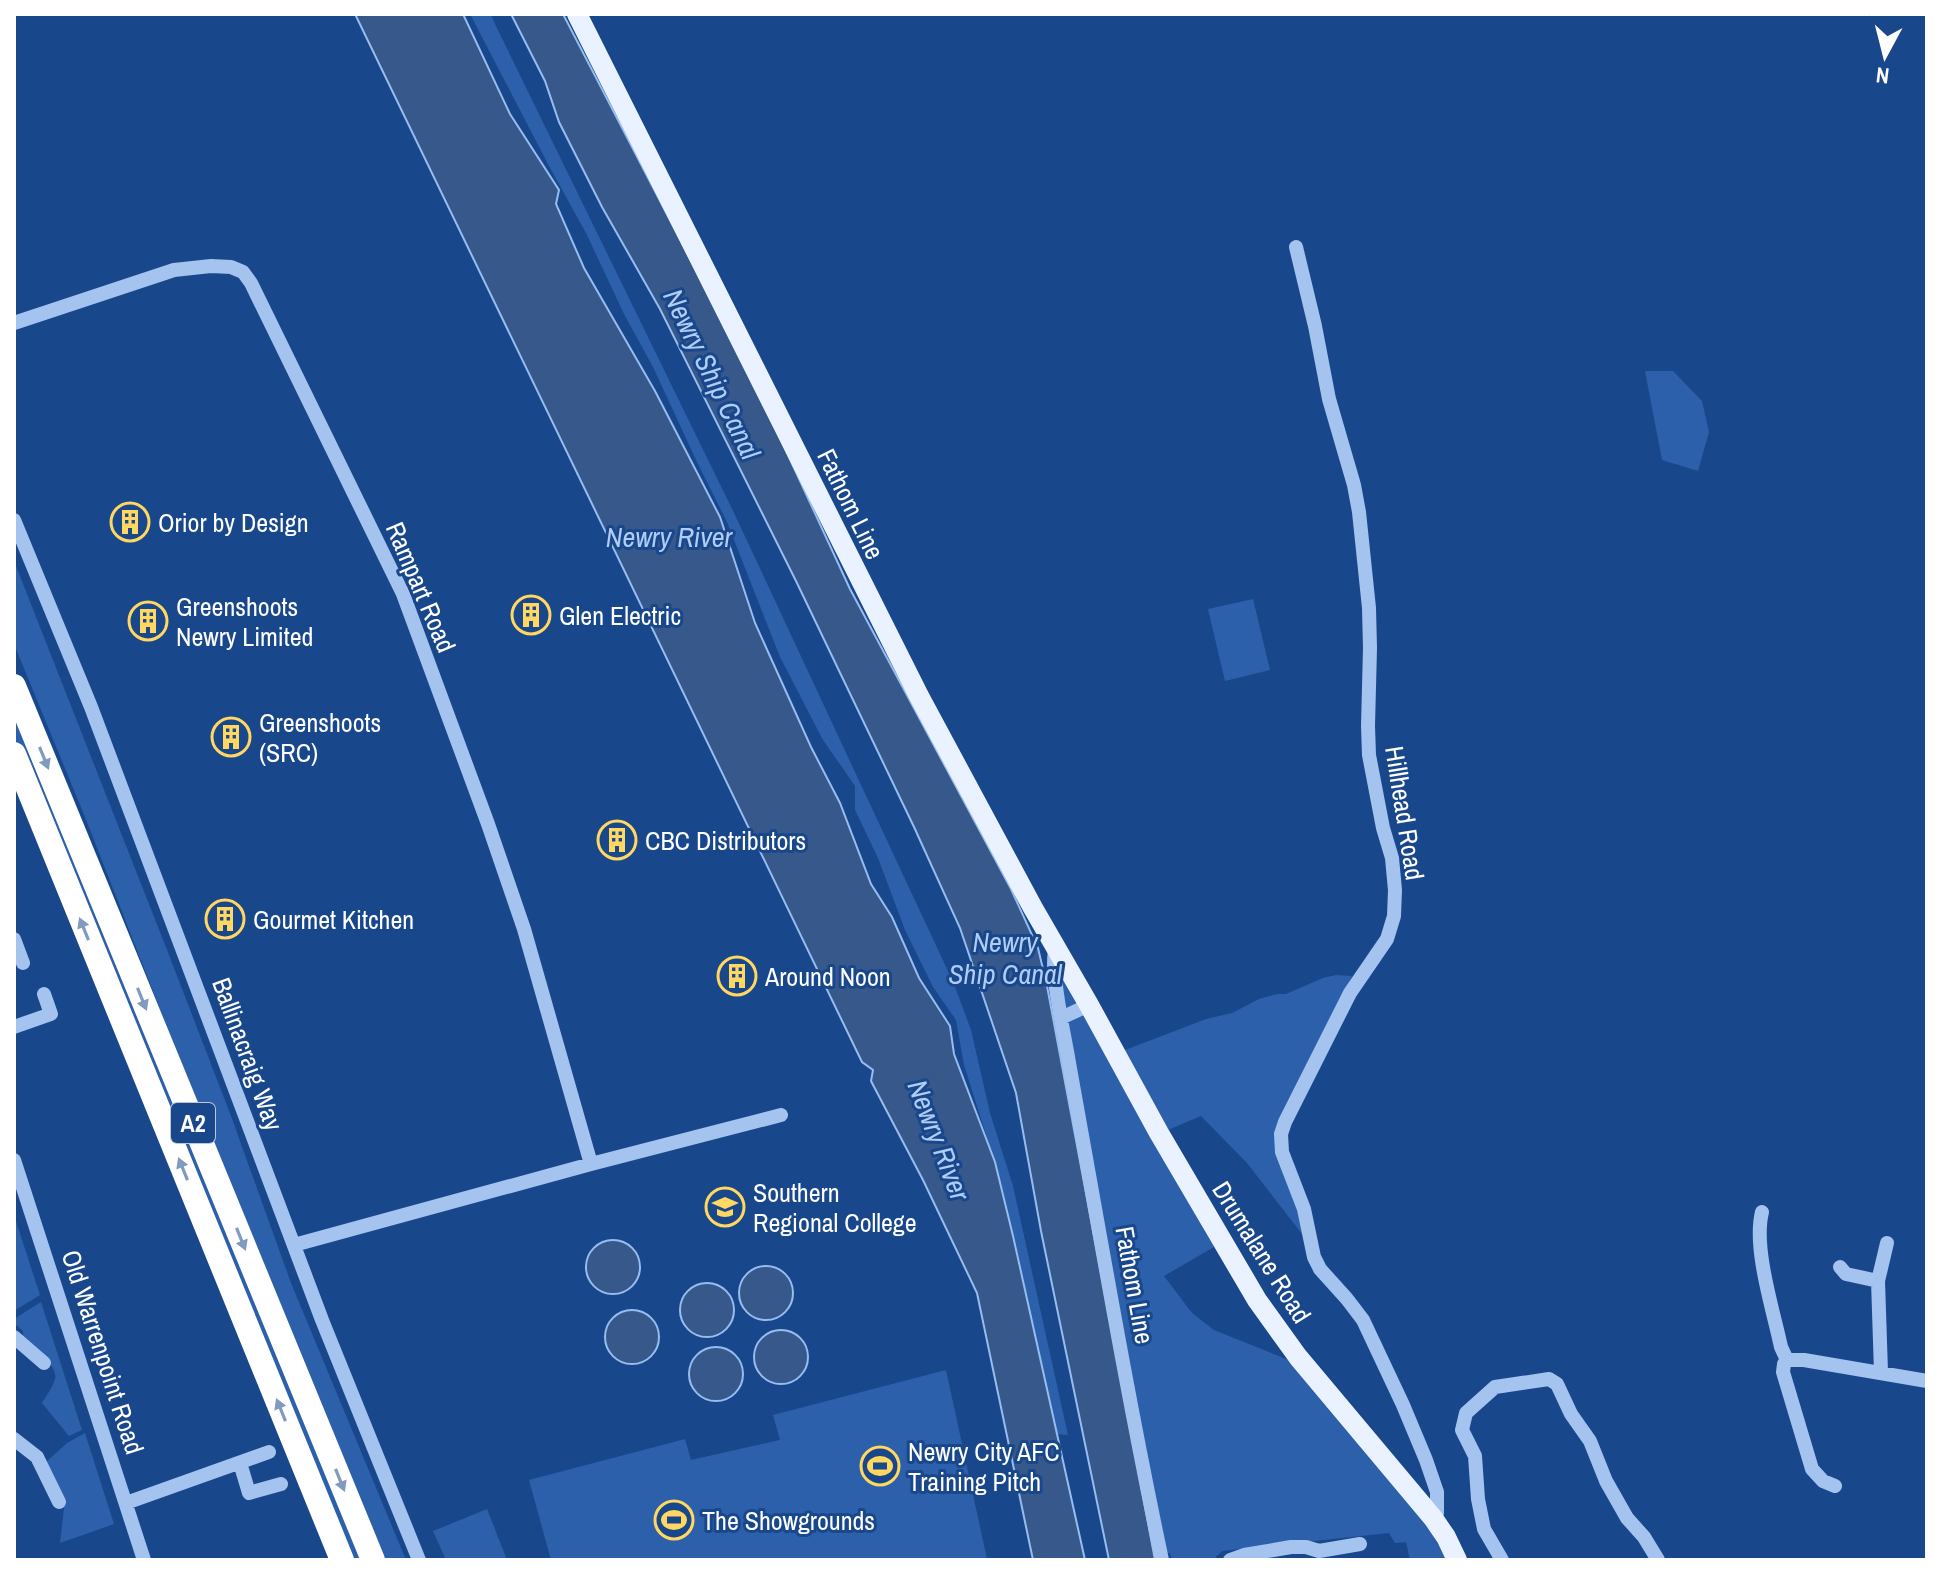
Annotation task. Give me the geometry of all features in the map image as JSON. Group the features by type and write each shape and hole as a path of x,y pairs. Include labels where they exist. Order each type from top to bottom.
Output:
{"highway":[{"name":"A2","path":"14,686 373,1560"},
{"name":"A2","path":"14,754 342,1560"}],"main road":[{"name":"Fathom Line","path":"577,14 867,594 1056,949"},
{"name":"Drumalane Road","path":"1056,949 1166,1146 1257,1300 1298,1357 1433,1518 1457,1560"}],"street":[{"name":"Hillhead Road","path":"1296,247 1329,399 1359,512 1369,608 1369,755 1392,858 1395,890 1394,916 1387,939 1350,993 1285,1122 1282,1152 1304,1209 1314,1257 1320,1269 1363,1320 1426,1460 1439,1501 1433,1518"},
{"name":"Rampart Road","path":"14,323 174,270 231,267 243,272 251,283 403,594 514,899 591,1164"},
{"name":"Ballinacraig Way","path":"14,520 91,707 322,1320 419,1560"},
{"path":"14,939 23,963"},
{"name":"Fathom Line","path":"1056,949 1053,959 1061,1018 1114,1317 1162,1560"},
{"path":"14,1027 51,1014 44,994"},
{"path":"1061,1018 1089,1005"},
{"path":"294,1245 781,1115"},
{"name":"Old Warrenpoint Road","path":"16,1170 144,1560"},
{"path":"1762,1212 1760,1249 1781,1347 1787,1360"},
{"path":"1881,1372 1878,1281 1887,1243"},
{"path":"1840,1267 1846,1274 1878,1281"},
{"path":"14,1337 44,1363"},
{"path":"1787,1360 1804,1360 1927,1381"},
{"path":"1787,1360 1783,1372 1812,1469 1823,1481 1835,1486"},
{"path":"1502,1560 1484,1529 1475,1456 1462,1430 1466,1413 1495,1387 1549,1379 1557,1384 1571,1414 1590,1441 1606,1481 1627,1518 1658,1560"},
{"path":"14,1439 37,1457 59,1502"},
{"path":"126,1503 269,1452"},
{"path":"240,1463 249,1493 281,1484"},
{"path":"1230,1560 1291,1547 1319,1551 1351,1550"}],"shaded area":[{"path":"470,14 491,14 735,515 954,984 971,1030 990,1113 1013,1186 1068,1435 1057,1434 1013,1236 993,1157 964,1065 956,1020 933,987 905,930 878,858 855,810 855,786 823,740 780,657 727,522 653,367"},
{"path":"1645,371 1673,371 1702,401 1709,432 1698,471 1662,460"},
{"path":"14,561 231,1116 291,1283 406,1560 386,1560 179,1058 14,644"},
{"path":"1253,599 1270,670 1225,681 1208,609"},
{"path":"14,706 362,1560 350,1560 14,736"},
{"path":"1053,958 1214,1247 1164,1276 1192,1313 1214,1330 1301,1365 1427,1525 1447,1560 1410,1560 1406,1542 1395,1543 1389,1533 1222,1551 1213,1560 1172,1560 1170,1553 1160,1554"},
{"path":"1336,975 1352,976 1283,1128 1309,1243 1247,1163 1201,1116 1168,1130 1120,1052 1206,1019 1232,1013 1259,999 1286,994"},
{"path":"14,1215 40,1295 14,1311"},
{"path":"41,1302 82,1430 69,1436 42,1403 55,1379 53,1368 23,1338 23,1331 14,1323 14,1319"},
{"path":"946,1370 987,1559 551,1560 529,1480 685,1439 691,1460 780,1440 773,1415"},
{"path":"85,1433 114,1524 60,1543 65,1500 45,1463 67,1443"},
{"path":"487,1509 507,1560 446,1560 433,1531"}],"water":[{"name":"Newry River","path":"355,14 463,14 510,114 559,190 556,204 584,268 655,391 720,517 755,623 840,803 871,884 892,917 919,978 950,1026 954,1054 995,1162 1085,1560 1033,1560 977,1293 871,1081 873,1070 862,1062"},
{"name":"Newry Ship Canal","path":"511,14 563,14 756,386 850,589 1011,889 1038,948 1155,1560 1109,1560 1041,1231 1016,1093 960,928 796,581 660,309 602,207 559,122 545,81"},
{"path":"613,1240 632,1248 640,1267 632,1286 613,1294 594,1286 586,1267 594,1248"},
{"path":"766,1266 785,1274 793,1293 785,1312 766,1320 747,1312 739,1293 747,1274"},
{"path":"707,1283 726,1291 734,1310 726,1329 707,1337 688,1329 680,1310 688,1291"},
{"path":"632,1310 651,1318 659,1337 651,1356 632,1364 613,1356 605,1337 613,1318"},
{"path":"781,1330 800,1338 808,1357 800,1376 781,1384 762,1376 754,1357 762,1338"},
{"path":"716,1347 735,1355 743,1374 735,1393 716,1401 697,1393 689,1374 697,1355"}],"place":[{"name":"Orior by Design","path":"130,522"},
{"name":"Glen Electric","path":"531,615"},
{"name":"Greenshoots Newry Limited","path":"148,621"},
{"name":"Greenshoots (SRC)","path":"231,737"},
{"name":"CBC Distributors","path":"617,840"},
{"name":"Gourmet Kitchen","path":"225,919"},
{"name":"Around Noon","path":"737,976"},
{"name":"Southern Regional College","path":"725,1207"},
{"name":"Newry City AFC Training Pitch","path":"880,1466"},
{"name":"The Showgrounds","path":"674,1520"}]}
